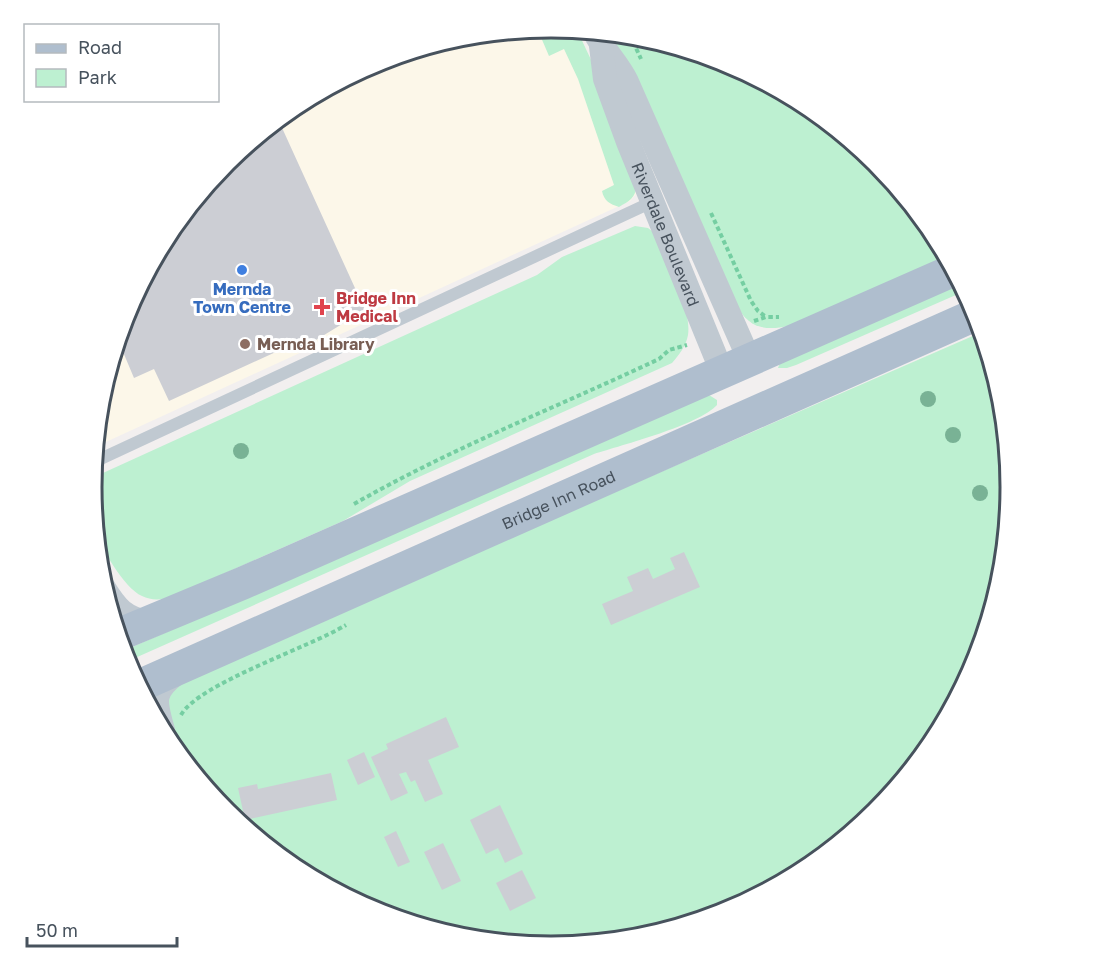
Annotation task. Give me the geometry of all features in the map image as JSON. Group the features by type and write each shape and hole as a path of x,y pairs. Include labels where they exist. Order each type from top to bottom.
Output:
{"main road":[{"path":"127,632 946,273"},
{"name":"Bridge Inn Road","path":"147,682 967,318"},
{"name":"Riverdale Boulevard","path":"736,365 757,411"}],"street":[{"name":"Riverdale Boulevard","path":"597,40 608,90 707,339 736,365"},
{"name":"Riverdale Boulevard","path":"598,40 627,82 734,328 736,365"},
{"path":"652,202 675,191"},
{"path":"119,609 133,619 149,623"},
{"path":"157,702 159,692 174,675 194,661"}],"lane":[{"path":"103,458 652,202"}],"path":[{"path":"734,328 766,317 787,316"},
{"path":"353,504 423,465 582,395 659,359 669,350 707,339"}],"shaded area":[{"name":"Mernda Town Centre","path":"522,38 581,38 594,66 636,194 630,201 104,443 117,370 126,342 148,288 178,237 213,190 255,149 302,113 352,84 407,61 463,46"}],"green space":[{"path":"541,38 581,38 594,66 636,186 629,201 619,207 608,202 602,191 614,185 578,79 564,49 549,56"},
{"path":"614,42 695,61 750,84 800,113 847,149 889,190 939,260 789,326 764,328 758,326 746,318 736,304"},
{"path":"635,226 648,228 657,235 683,298 688,324 687,339 672,363 410,481 343,521 173,596 150,599 142,596 135,592 121,576 108,556 103,516 102,473 537,275 562,257"},
{"path":"954,287 957,295 796,365 778,368 780,363"},
{"path":"974,336 985,370 991,399 999,457 1000,486 999,516 991,574 985,603 966,658 940,711 924,736 889,783 868,804 824,843 800,860 750,889 723,901 695,912 639,927 580,935 522,935 463,927 407,912 352,889 326,875 278,843 213,783 168,720 166,695 172,688 433,571"},
{"path":"709,395 717,400 717,405 694,420 659,434 594,454 136,658 132,647"}],"building":[{"name":"Mernda Town Centre","path":"282,127 365,310 298,351 278,351 169,401 154,369 134,378 123,352 136,315 162,262 213,190 255,149"},
{"path":"684,552 700,587 611,625 602,604 633,591 627,577 648,568 653,579 675,569 670,558"},
{"path":"446,717 459,747 428,760 443,794 425,802 415,780 411,782 406,772 399,774 408,793 391,801 371,757 388,749 386,744"},
{"path":"364,752 375,777 358,785 347,760"},
{"path":"331,773 337,800 250,819 243,813 238,788 257,784 258,789"},
{"path":"500,805 523,854 505,863 498,848 486,854 470,820"},
{"path":"396,831 410,862 398,867 384,837"},
{"path":"443,843 461,881 442,890 424,852"},
{"path":"522,870 536,898 510,911 496,883"}],"place":[{"name":"Mernda Town Centre","path":"242,270"},
{"name":"Bridge Inn Medical","path":"322,307"},
{"name":"Mernda Library","path":"245,344"}]}
